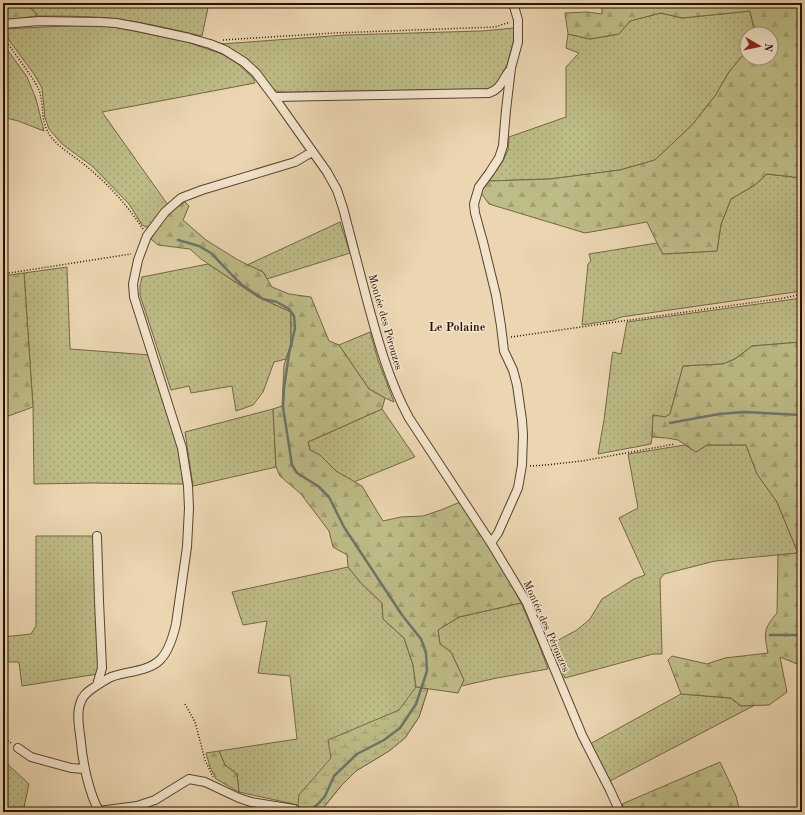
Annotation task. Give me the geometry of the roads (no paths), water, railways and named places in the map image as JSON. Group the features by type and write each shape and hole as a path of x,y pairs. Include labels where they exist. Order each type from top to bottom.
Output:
{"street":[{"path":"491,543 498,533 518,488 522,466 523,435 520,404 513,370 504,351 496,295 474,204 479,187 502,153 511,68 518,42 518,20 513,3"},
{"name":"Montée des Pérouzes","path":"3,24 39,21 100,22 138,27 210,44 224,50 244,62 256,73 327,172 336,190 343,208 376,334 399,400 409,418 491,543 527,603 582,735 620,812"},
{"path":"274,97 489,93 496,90 500,86 507,72 511,68"},
{"path":"298,812 294,809 251,802 205,782 189,779 155,800 137,806 99,811 92,797 85,769 82,752 79,708 82,698 87,692 97,685 112,677 146,668 159,661 166,652 174,634 176,624 186,547 188,486 182,448 134,297 133,284 138,260 147,236 165,212 181,198 202,190 295,162 312,152"},
{"path":"97,685 102,668 98,536"},
{"path":"102,668 112,677"},
{"path":"18,748 31,757 77,769 85,769"}],"waterway":[{"path":"178,240 199,246 211,253 242,285 263,299 277,302 289,309 294,316 295,328 289,354 283,407 292,465 297,473 318,486 329,497 344,527 402,615 421,639 426,653 427,671 416,704 400,728 384,740 357,754 334,776 325,796 310,811"},
{"path":"670,423 719,414 744,412 802,415"},
{"path":"770,635 802,635"}],"district":[{"name":"Le Polaine","path":"457,327"}]}
